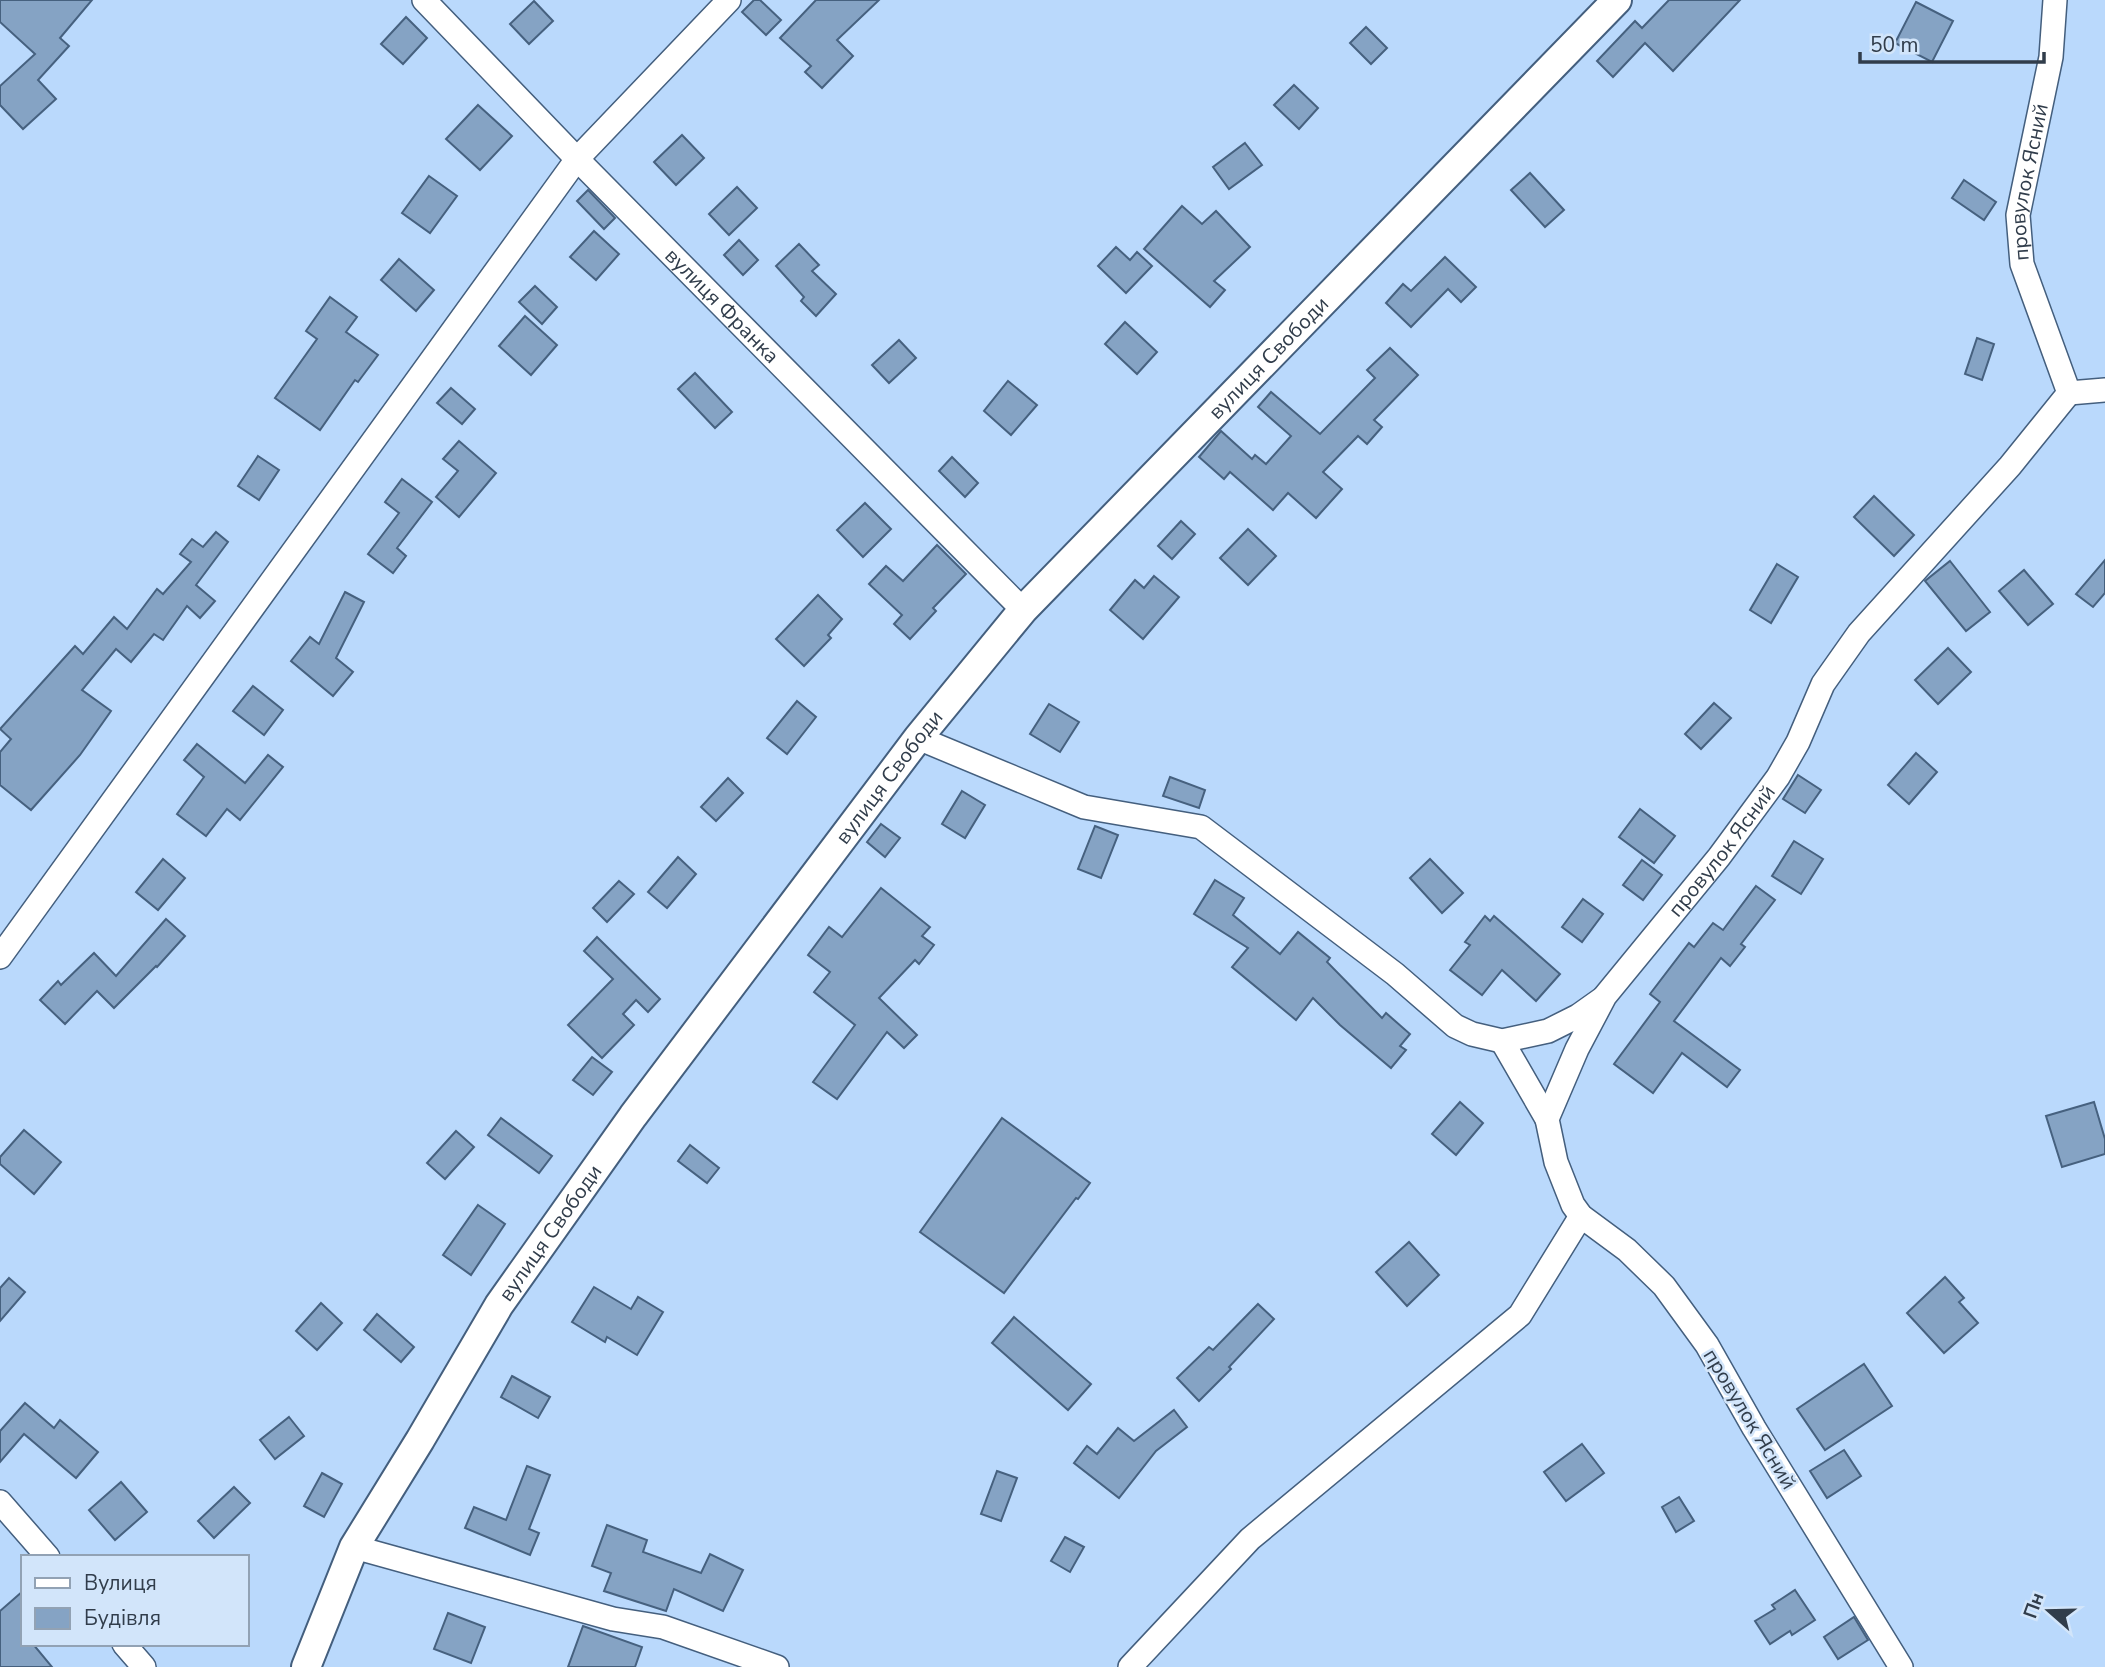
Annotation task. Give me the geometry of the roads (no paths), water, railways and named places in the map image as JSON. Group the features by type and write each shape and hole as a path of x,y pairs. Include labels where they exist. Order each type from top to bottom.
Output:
{"street":[{"name":"вулиця Франка","path":"424,0 577,159 1023,610"},
{"path":"0,957 577,159 729,0"},
{"name":"вулиця Свободи","path":"306,1667 354,1547 499,1305 633,1116 919,738 1023,610 1617,0"},
{"name":"провулок Ясний","path":"1901,1667 1754,1428 1707,1345 1664,1286 1627,1250 1581,1216 1573,1205 1556,1162 1547,1119 1571,1062 1605,996 1719,856 1778,777 1798,742 1823,684 1844,653 2010,466 2069,393 2022,264 2018,215 2051,57 2055,0"},
{"path":"2069,393 2105,390"},
{"path":"919,738 1084,807 1201,827 1395,974 1455,1026 1472,1034 1502,1041 1548,1031 1578,1016 1605,996"},
{"path":"1502,1041 1547,1119"},
{"path":"1130,1667 1250,1539 1520,1315 1581,1216"},
{"path":"0,1502 46,1555"},
{"path":"354,1547 613,1619 663,1627 777,1667"},
{"path":"126,1646 144,1667"}]}
